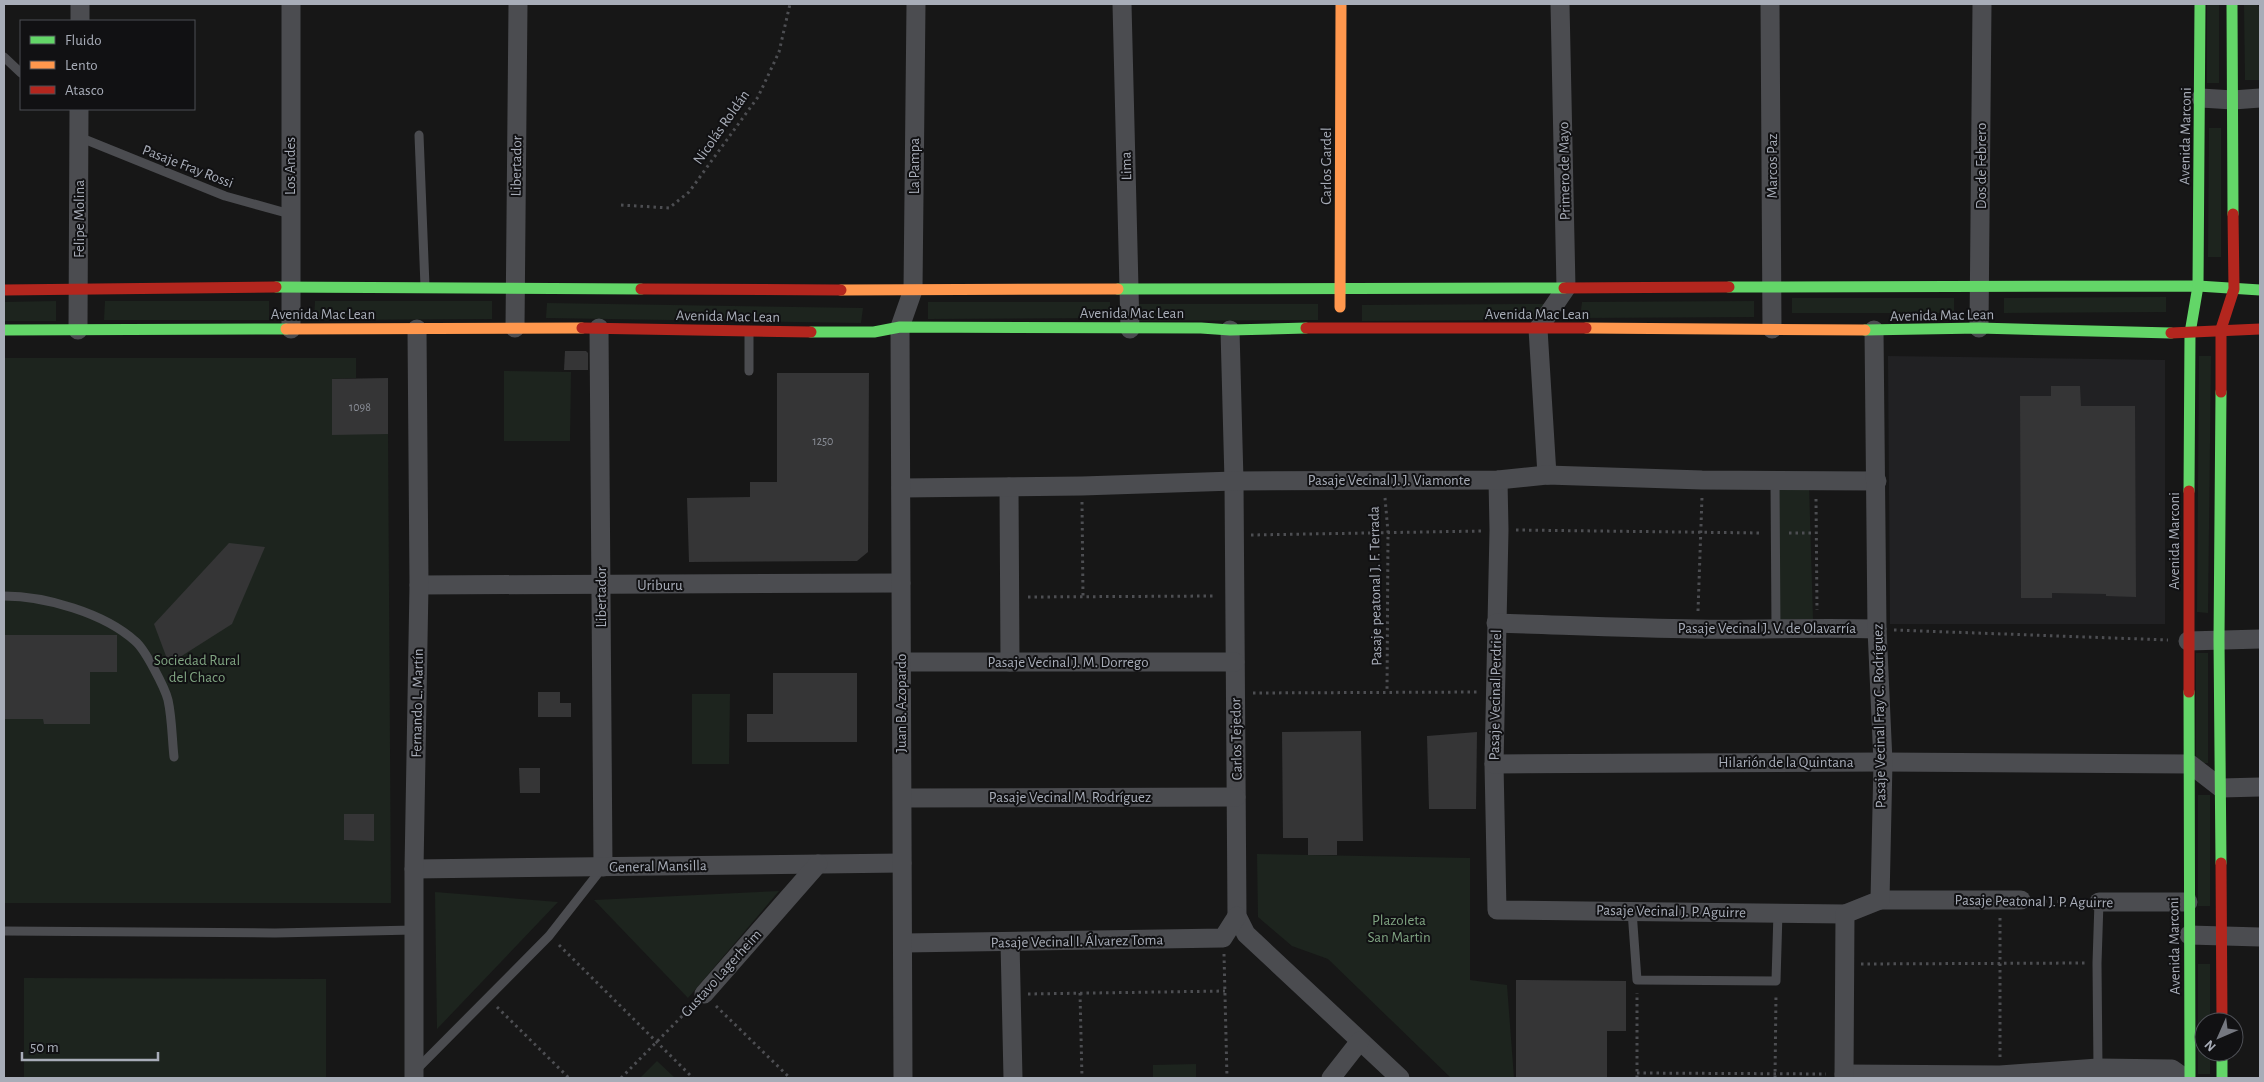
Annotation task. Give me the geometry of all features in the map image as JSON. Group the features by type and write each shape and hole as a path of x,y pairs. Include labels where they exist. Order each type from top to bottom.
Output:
{"main road":[{"name":"Carlos Gardel","path":"1340,327 1341,4"},
{"name":"Avenida Marconi","path":"2190,1078 2188,641 2190,333 2198,286 2201,98 2200,4"},
{"path":"2222,1012 2219,640 2221,329 2234,289 2232,4"},
{"name":"Avenida Mac Lean","path":"4,290 290,287 425,289 1129,290 2198,286 2260,290"},
{"name":"Avenida Mac Lean","path":"4,330 599,328 749,332 874,332 900,327 1193,328 1230,330 1340,327 1874,330 1979,328 2190,333 2221,329 2260,329"},
{"path":"2222,1062 2222,1078"}],"street":[{"path":"80,4 80,20"},
{"name":"Los Andes","path":"291,4 291,329"},
{"name":"Libertador","path":"515,328 518,4"},
{"name":"La Pampa","path":"900,327 913,290 916,4"},
{"name":"Lima","path":"1122,4 1130,329"},
{"name":"Primero de Mayo","path":"1560,4 1566,288"},
{"name":"Marcos Paz","path":"1770,4 1772,329"},
{"name":"Dos de Febrero","path":"1979,328 1982,4"},
{"path":"2201,98 2233,100 2260,98"},
{"name":"Felipe Molina","path":"77,110 79,137 78,330"},
{"path":"1547,475 1538,329 1566,288"},
{"name":"Juan B. Azopardo","path":"900,327 904,1078"},
{"name":"Libertador","path":"599,328 603,867"},
{"name":"Fernando L. Martín","path":"414,1075 414,869 419,585 417,329"},
{"name":"Carlos Tejedor","path":"1230,330 1234,481 1237,916"},
{"name":"Pasaje Vecinal Fray C. Rodríguez","path":"1874,330 1877,629 1884,762 1880,900"},
{"name":"Pasaje Vecinal J. J. Viamonte","path":"901,488 1082,486 1234,481 1498,480 1547,475 1702,480 1877,481"},
{"name":"Pasaje Vecinal Perdriel","path":"1497,910 1494,764 1499,530 1498,480"},
{"path":"1009,487 1010,662"},
{"name":"Uriburu","path":"419,585 901,584"},
{"name":"Pasaje Vecinal J. V. de Olavarría","path":"1496,623 1698,629 1817,627 1877,629"},
{"path":"2188,641 2260,639"},
{"name":"Pasaje Vecinal J. M. Dorrego","path":"901,662 1235,662"},
{"name":"Hilarión de la Quintana","path":"1494,764 1884,762 2190,764"},
{"path":"2190,764 2221,788 2260,788"},
{"name":"Pasaje Vecinal M. Rodríguez","path":"903,798 1236,797"},
{"name":"General Mansilla","path":"414,869 902,863"},
{"name":"Gustavo Lagerheim","path":"704,994 818,864"},
{"path":"1880,900 1845,914 1844,1076 2000,1075 2098,1068 2172,1069 2185,1078"},
{"name":"Pasaje Peatonal J. P. Aguirre","path":"1880,900 2021,900"},
{"name":"Pasaje Peatonal J. P. Aguirre","path":"2100,902 2188,902"},
{"name":"Pasaje Vecinal J. P. Aguirre","path":"1497,910 1632,910 1845,914"},
{"path":"1224,938 1237,916"},
{"path":"1237,916 1246,934 1400,1078"},
{"path":"2189,935 2260,937"},
{"name":"Pasaje Vecinal I. Álvarez Toma","path":"904,943 1224,938"},
{"path":"1010,942 1013,1078"},
{"path":"1331,1078 1360,1040"}],"lane":[{"path":"4,57 20,72"},
{"path":"419,135 425,289"},
{"name":"Pasaje Fray Rossi","path":"79,137 225,196 290,214"},
{"path":"749,332 750,371"},
{"path":"1774,480 1776,629"},
{"path":"4,596 24,596 65,606 114,625 136,641 149,659 168,700 174,757"},
{"path":"414,1075 549,936 603,867"},
{"path":"2098,1068 2097,963 2100,902"},
{"path":"1632,910 1637,980 1776,980 1778,912"},
{"path":"4,931 275,933 414,930"}],"path":[{"name":"Nicolás Roldán","path":"621,205 670,208 689,192 758,97 779,52 790,4"},
{"name":"Pasaje peatonal J. F. Terrada","path":"1384,480 1388,532 1387,692"},
{"path":"1698,629 1702,480"},
{"path":"1817,481 1817,627"},
{"path":"1082,486 1083,597"},
{"path":"1233,535 1499,530 1816,533"},
{"path":"1010,597 1234,596"},
{"name":"Pasaje Vecinal J. V. de Olavarría","path":"1877,629 2188,641"},
{"path":"1235,694 1496,692"},
{"path":"2000,900 2000,1075"},
{"name":"Pasaje Peatonal J. P. Aguirre","path":"2021,900 2100,902"},
{"path":"549,936 693,1078"},
{"path":"1224,938 1226,1078"},
{"path":"1845,964 2097,963"},
{"path":"1637,980 1637,1078"},
{"path":"1775,1076 1776,980"},
{"path":"1012,994 1225,991"},
{"path":"1080,993 1082,1078"},
{"path":"704,994 790,1078"},
{"name":"Gustavo Lagerheim","path":"621,1078 704,994"},
{"path":"488,998 569,1078"},
{"path":"1637,1074 1844,1076"}],"shaded area":[{"path":"1888,356 2165,360 2165,624 1890,624"}],"green space":[{"path":"2207,4 2219,4 2219,83 2207,83"},
{"path":"2244,4 2256,4 2260,8 2260,80 2245,80"},
{"path":"2209,128 2221,128 2221,257 2208,257"},
{"path":"2166,297 2166,312 2004,313 2004,298"},
{"path":"1792,298 1954,298 1954,313 1792,313"},
{"path":"56,301 56,321 4,321 4,302"},
{"path":"105,301 269,301 269,320 104,320"},
{"path":"315,301 492,301 492,319 314,320"},
{"path":"1754,301 1754,317 1580,318 1582,302"},
{"path":"928,302 1110,302 1110,318 928,319"},
{"path":"547,303 863,308 861,323 546,318"},
{"path":"1136,304 1318,304 1318,320 1136,321"},
{"path":"1544,304 1544,320 1362,321 1362,305"},
{"path":"2199,356 2211,356 2208,613 2197,612"},
{"name":"Sociedad Rural del Chaco","path":"4,358 356,358 356,378 332,379 332,434 388,434 391,903 4,903"},
{"path":"504,371 571,372 570,441 504,441"},
{"path":"1809,484 1813,619 1779,620 1775,485"},
{"path":"2196,653 2208,653 2208,763 2196,763"},
{"path":"692,694 730,694 729,764 692,764"},
{"path":"2198,795 2210,795 2210,906 2198,906"},
{"name":"Plazoleta San Martìn","path":"1257,854 1470,858 1470,980 1507,985 1514,1078 1451,1078 1328,959 1292,946 1258,917"},
{"path":"779,891 688,998 594,900"},
{"path":"435,892 558,902 437,1029"},
{"path":"2198,964 2210,964 2210,1012 2198,1012"},
{"path":"24,978 326,979 326,1078 24,1078"},
{"path":"657,1061 675,1078 640,1078"},
{"path":"2198,1062 2210,1062 2210,1074 2198,1074"},
{"path":"1196,1064 1196,1078 1153,1078 1153,1065"}],"building":[{"path":"565,351 586,351 588,353 588,370 564,370"},
{"path":"777,373 869,373 868,552 857,561 689,562 687,498 750,497 750,482 777,482"},
{"path":"388,378 388,434 332,435 332,379"},
{"path":"2051,386 2080,386 2081,406 2135,406 2136,597 2106,596 2106,594 2052,593 2052,598 2021,598 2020,396 2051,396"},
{"path":"229,543 265,547 232,624 169,664 154,624"},
{"path":"4,635 117,635 117,672 90,672 90,724 44,724 43,719 4,719"},
{"path":"773,673 857,673 857,742 747,742 747,714 773,714"},
{"path":"538,692 560,692 560,703 571,703 571,717 538,717"},
{"path":"1361,731 1363,841 1337,841 1337,855 1308,855 1308,838 1283,838 1282,732"},
{"path":"1477,732 1476,809 1429,809 1427,736"},
{"path":"519,768 540,768 540,793 520,793"},
{"path":"344,814 374,814 374,841 344,840"},
{"path":"1516,980 1626,981 1626,1031 1607,1031 1607,1078 1516,1078"}],"traffic: fast":[{"path":"2189,491 2190,333 2198,286 2200,4"},
{"path":"2232,4 2233,214"},
{"path":"1729,287 2198,286 2260,290"},
{"path":"276,287 641,289"},
{"path":"1118,289 1564,288"},
{"path":"811,332 874,332 900,327 1201,328 1230,330 1306,328"},
{"path":"1865,330 1979,328 2171,333"},
{"path":"4,330 286,329"},
{"path":"2221,392 2219,640 2221,863"},
{"path":"2189,692 2190,1078"},
{"path":"2222,1062 2222,1078"}],"traffic: slow":[{"path":"1340,307 1341,4"},
{"path":"841,290 1118,289"},
{"path":"286,329 582,328"},
{"path":"1586,328 1865,330"}],"traffic: jam":[{"path":"2221,392 2221,329 2234,289 2233,214"},
{"path":"4,290 276,287"},
{"path":"1564,288 1729,287"},
{"path":"641,289 841,290"},
{"path":"582,328 811,332"},
{"path":"1306,328 1586,328"},
{"path":"2171,333 2260,329"},
{"path":"2189,491 2189,692"},
{"path":"2221,863 2222,1012"}]}
